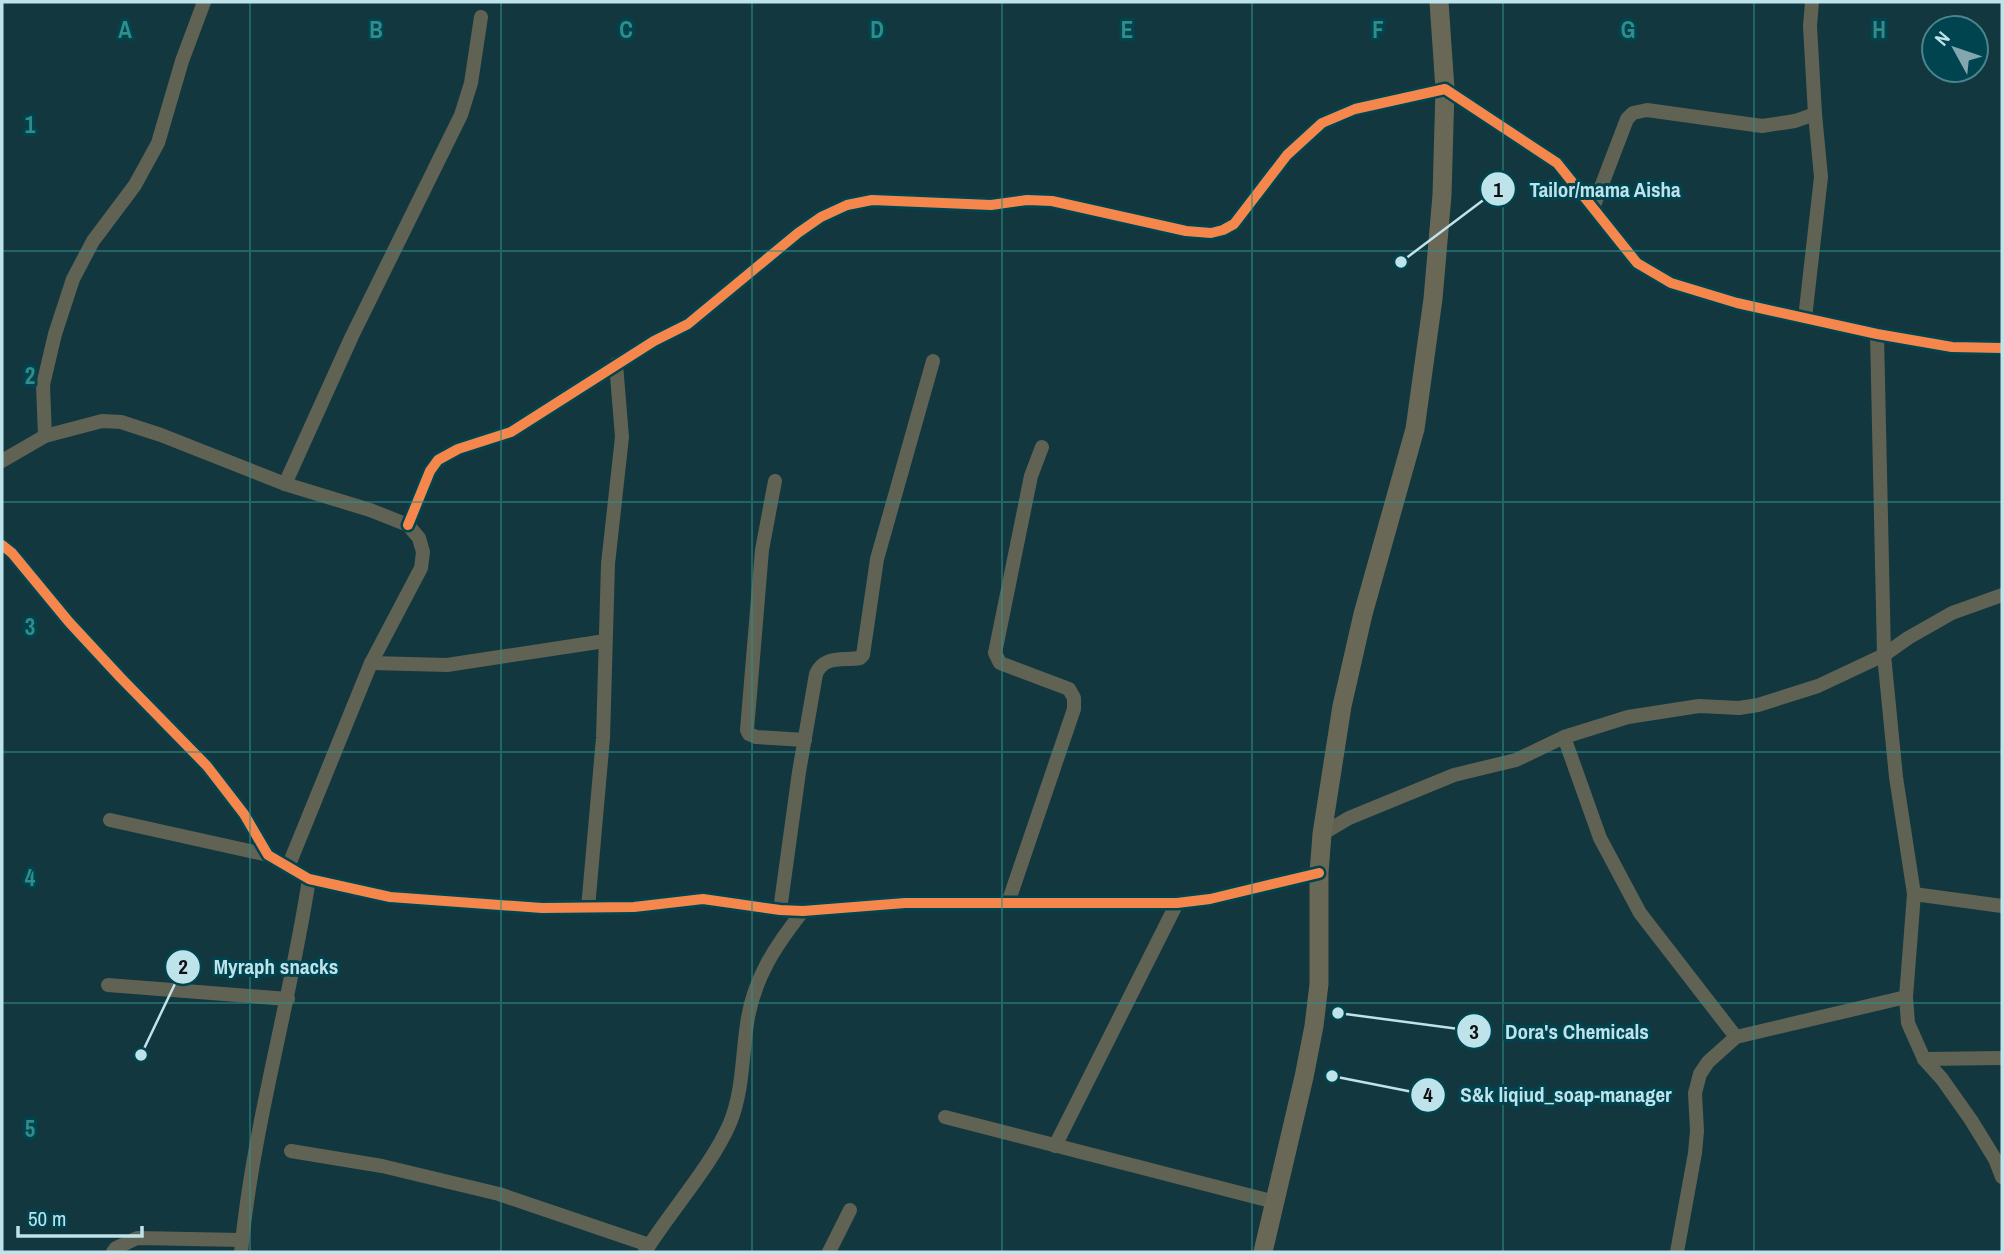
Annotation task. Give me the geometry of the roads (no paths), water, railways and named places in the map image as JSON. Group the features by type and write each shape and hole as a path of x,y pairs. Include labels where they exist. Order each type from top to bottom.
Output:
{"street":[{"path":"45,436 43,385 55,334 73,279 93,241 135,185 158,143 182,61 204,2"},
{"path":"1263,1252 1314,1026 1319,984 1319,873 1322,834 1342,706 1363,614 1415,429 1433,299 1440,221 1446,89 1439,2"},
{"path":"1805,318 1821,177 1810,26 1812,2"},
{"path":"285,484 352,336 461,115 471,83 481,17"},
{"path":"408,525 430,471 438,460 458,449 511,432 654,341 688,324 798,233 821,217 847,205 872,200 991,205 1027,200 1052,201 1186,231 1211,233 1234,224 1287,155 1322,123 1355,109 1446,89 1557,163 1637,263 1671,283 1737,303 1877,334 1952,347 2002,348"},
{"path":"1592,208 1627,119 1633,113 1647,110 1762,126 1795,121 1815,114"},
{"path":"1877,334 1884,655 1896,777 1914,894 1906,997 1908,1023 1924,1059 1942,1079 1971,1121 1995,1159 2002,1177"},
{"path":"780,910 816,674 820,665 826,661 860,658 863,655 877,559 933,361"},
{"path":"588,908 603,738 608,564 622,437 617,364"},
{"path":"2,461 45,436 102,421 121,422 285,484 370,510 408,525 419,538 423,552 421,568 371,663 288,867"},
{"path":"1009,903 1074,709 1074,698 1069,690 1000,663 995,653 1031,476 1042,447"},
{"path":"775,481 762,551 747,730 756,737 805,740"},
{"path":"2,545 12,553 69,622 120,677 207,766 244,814 268,855"},
{"path":"1322,834 1349,818 1454,775 1516,760 1564,737 1628,717 1699,706 1739,708 1758,705 1818,686 1884,655 1952,613 2002,595"},
{"path":"371,663 447,665 605,640"},
{"path":"1564,737 1600,838 1640,913 1736,1037"},
{"path":"110,820 268,855 309,880 390,897 541,908 634,907 703,899 803,911 905,902 1177,903 1210,899 1319,873"},
{"path":"113,1252 137,1238 242,1246 251,1166 288,999 309,880"},
{"path":"1914,894 2002,906"},
{"path":"1055,1146 1177,903"},
{"path":"291,1151 382,1166 499,1194 647,1249 712,1157 729,1124 738,1097 747,1022 756,987 775,947 803,911"},
{"path":"108,985 288,999"},
{"path":"1676,1252 1695,1153 1695,1093 1700,1074 1708,1062 1736,1037 1906,997"},
{"path":"1924,1059 2002,1058"},
{"path":"945,1117 1275,1202"},
{"path":"829,1252 850,1210"}],"place":[{"name":"Tailor/mama Aisha","path":"1401,262"},
{"name":"Dora's Chemicals","path":"1338,1013"},
{"name":"Myraph snacks","path":"141,1055"},
{"name":"S&k liqiud_soap-manager","path":"1332,1076"}]}
